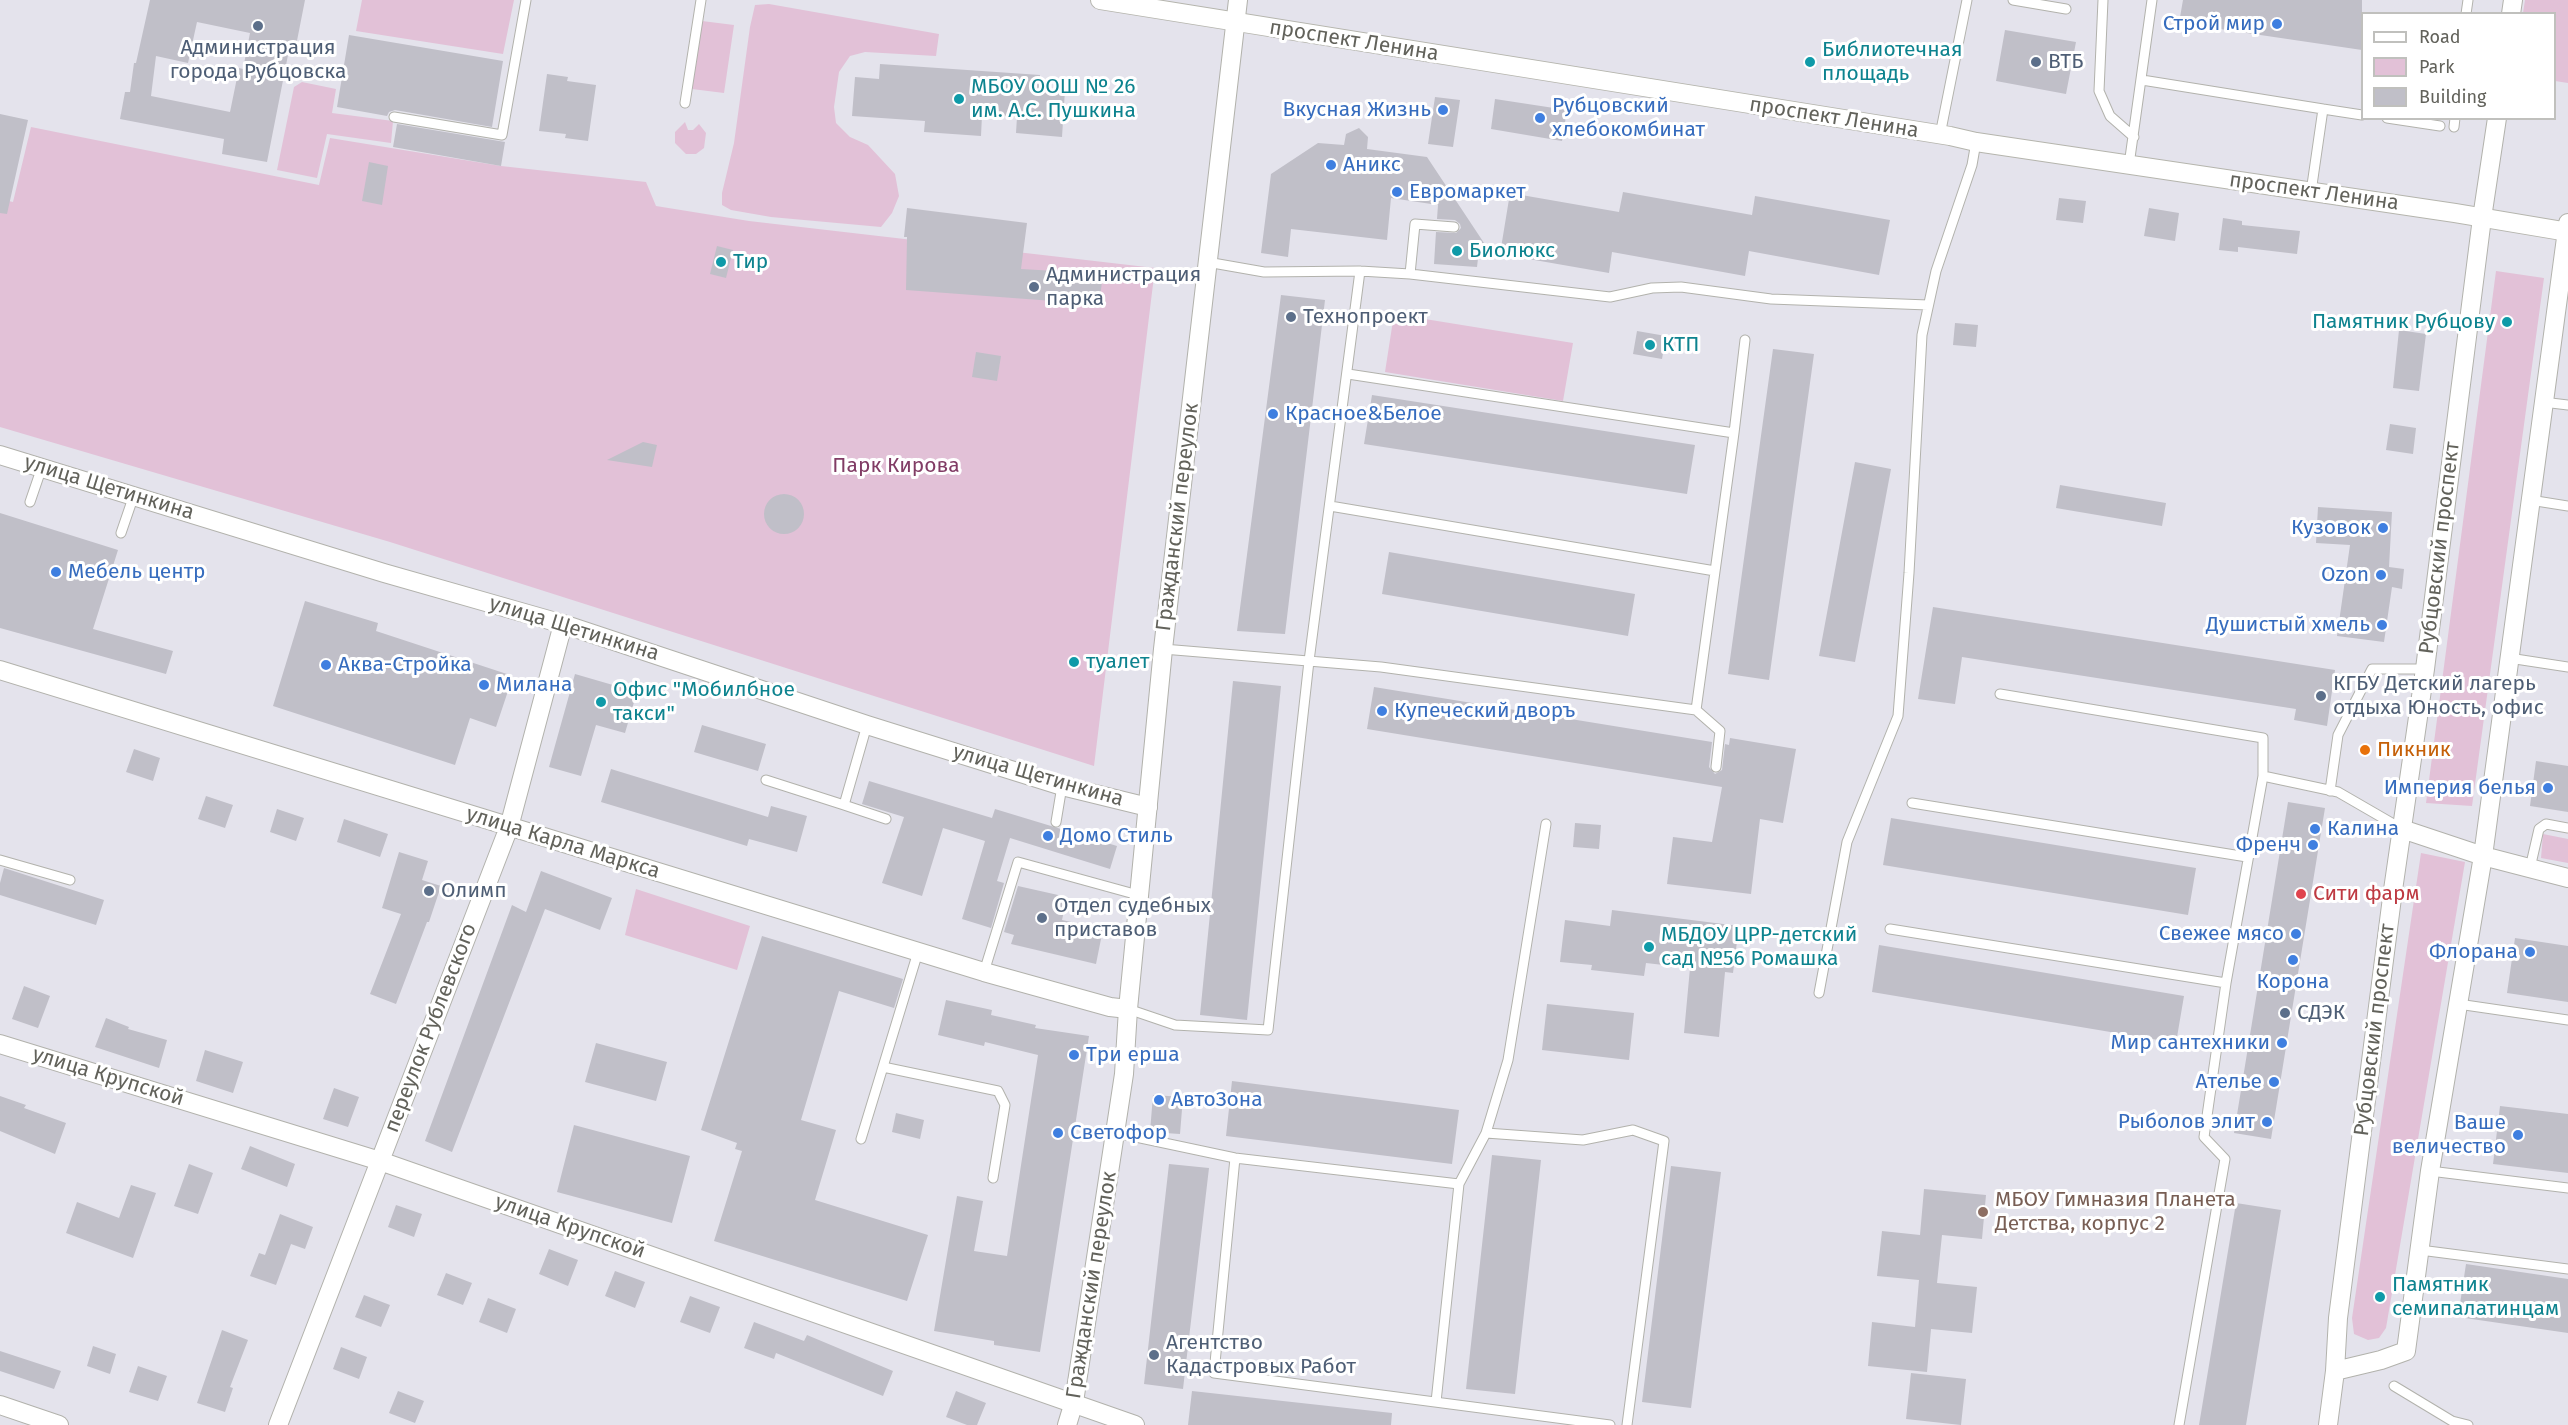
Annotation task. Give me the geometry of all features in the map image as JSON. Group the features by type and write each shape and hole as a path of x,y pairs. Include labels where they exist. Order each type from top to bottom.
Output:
{"street":[{"name":"проспект Ленина","path":"1100,0 1976,142 2568,229"},
{"name":"Гражданский переулок","path":"1067,1425 1074,1402 1117,1133 1163,649 1238,0"},
{"name":"Рубцовский проспект","path":"2328,1425 2340,1307 2497,120"},
{"path":"2335,1371 2381,1360 2406,1351 2430,1171 2483,856 2568,229"},
{"name":"улица Щетинкина","path":"0,455 384,573 563,624 1062,786 1148,807"},
{"name":"переулок Рублевского","path":"278,1425 509,827 563,624"},
{"name":"улица Карла Маркса","path":"0,670 984,972 1110,1007 1128,1009"},
{"path":"2402,829 2483,856 2568,878"},
{"name":"улица Крупской","path":"0,1044 380,1161 1135,1425"},
{"path":"0,1405 58,1425"}],"lane":[{"path":"394,117 502,135 526,0"},
{"path":"685,103 701,0"},
{"path":"1940,135 1967,0"},
{"path":"2013,0 2066,9"},
{"path":"2103,0 2099,91 2110,116 2134,137"},
{"path":"2129,165 2152,0"},
{"path":"2142,80 2361,115"},
{"path":"2312,192 2324,109"},
{"path":"2400,120 2440,126"},
{"path":"1819,993 1847,842 1898,716 1909,573 1922,335 1936,271 1972,165 1976,142"},
{"path":"1410,273 1415,224 1454,227"},
{"path":"1207,262 1264,272 1410,273 1610,297 1652,288 1681,287 1783,300 1928,305"},
{"path":"1128,1009 1175,1026 1268,1030 1309,661 1360,271"},
{"path":"1696,710 1745,340"},
{"path":"1348,374 1734,433"},
{"path":"2543,402 2568,405"},
{"path":"30,502 42,467"},
{"path":"122,533 134,495"},
{"path":"2530,500 2568,507"},
{"path":"1330,506 1715,571"},
{"path":"1163,649 1381,667 1696,710 1720,731 1716,767"},
{"path":"2509,658 2568,667"},
{"path":"2330,791 2338,735 2372,669 2425,669"},
{"path":"2000,694 2263,738 2263,776 2226,983 2204,1137 2225,1159 2179,1425"},
{"path":"844,805 867,724"},
{"path":"2263,776 2338,792 2402,829"},
{"path":"765,780 886,819"},
{"path":"1056,822 1062,786"},
{"path":"1912,803 2247,857"},
{"path":"1436,1402 1459,1184 1486,1133 1508,1060 1546,824"},
{"path":"2530,868 2539,830 2546,824 2568,828"},
{"path":"0,860 70,880"},
{"path":"984,972 1018,862 1138,895"},
{"path":"1890,929 2226,983"},
{"path":"861,1139 918,952"},
{"path":"2458,1004 2568,1020"},
{"path":"883,1067 998,1091 1005,1105 993,1178"},
{"path":"1486,1133 1583,1140 1633,1130 1664,1141 1627,1425"},
{"path":"1117,1133 1235,1158 1459,1184"},
{"path":"1235,1158 1214,1373 1610,1425"},
{"path":"2430,1171 2568,1188"},
{"path":"2420,1250 2568,1269"},
{"path":"2394,1386 2452,1422 2468,1425"}],"green space":[{"path":"362,0 514,0 503,54 356,31"},
{"path":"2525,0 2568,0 2568,83 2556,81 2556,12 2523,12"},
{"path":"769,4 939,34 936,56 865,52 850,56 839,72 834,107 836,123 850,137 868,145 895,174 899,196 892,213 881,227 771,217 731,210 722,205 722,193 734,143 755,5"},
{"path":"702,21 734,25 724,93 692,89"},
{"path":"302,82 336,89 332,113 393,121 391,143 327,134 317,178 277,170 294,87"},
{"path":"685,122 688,130 693,130 699,124 706,133 704,148 696,154 686,154 675,143 675,132"},
{"name":"Парк Кирова","path":"31,127 319,185 330,138 501,166 646,182 656,206 749,221 1155,268 1094,766 390,542 0,427 0,199 13,202"},
{"path":"2496,271 2544,278 2472,806 2426,803"},
{"path":"1394,314 1573,343 1563,401 1385,372"},
{"path":"2543,834 2568,839 2568,863 2541,858"},
{"path":"2421,853 2465,862 2386,1328 2379,1338 2368,1340 2354,1334 2352,1318"},
{"path":"636,889 750,926 737,970 625,935"}],"building":[{"path":"150,0 305,0 294,56 288,55 267,162 222,154 224,139 120,119 125,92 130,92 134,63 136,63","holes":["197,22 250,33 243,69 239,68 230,112 151,96 156,56 188,63"]},
{"path":"2183,0 2362,0 2361,50 2179,23"},
{"name":"ВТБ","path":"2005,30 2076,42 2066,94 1996,81"},
{"path":"349,35 503,61 492,127 395,110 389,112 387,116 337,107"},
{"name":"МБОУ ООШ № 26 им. А.С. Пушкина","path":"880,64 1040,75 1039,89 1065,90 1062,137 1016,133 1017,117 982,115 981,136 924,132 925,121 852,116 855,77 879,79"},
{"path":"547,74 568,77 567,81 596,85 588,141 565,138 566,134 539,131"},
{"path":"1435,97 1460,100 1453,147 1428,144"},
{"path":"1495,99 1567,110 1562,141 1491,129"},
{"path":"0,114 28,120 7,214 0,213"},
{"path":"397,124 505,142 501,166 393,147"},
{"name":"Евромаркет","path":"1359,128 1368,137 1367,149 1427,157 1490,252 1479,250 1477,267 1434,264 1436,232 1456,233 1461,228 1460,224 1455,220 1437,219 1438,205 1391,198 1387,240 1291,229 1288,257 1261,253 1271,174 1318,143 1344,145 1346,134"},
{"path":"369,162 388,166 382,205 362,201"},
{"path":"1623,192 1752,215 1755,196 1890,220 1879,275 1749,251 1745,276 1612,252 1609,273 1500,254 1510,193 1619,212"},
{"path":"2059,198 2086,201 2083,223 2056,220"},
{"path":"907,208 1027,223 1021,269 1056,271 1055,276 1102,282 1099,305 1053,299 1053,301 906,290 907,237 904,237"},
{"path":"2149,208 2179,213 2175,241 2144,236"},
{"path":"2223,218 2242,221 2242,225 2300,231 2297,254 2238,247 2238,252 2219,250"},
{"name":"Тир","path":"717,246 733,250 726,278 710,274"},
{"path":"1281,295 1325,300 1285,634 1237,631"},
{"path":"1955,323 1978,325 1976,347 1953,345"},
{"path":"2399,330 2426,334 2419,391 2393,388"},
{"name":"КТП","path":"1637,331 1666,336 1662,359 1633,354"},
{"path":"1773,349 1814,354 1769,680 1728,674"},
{"path":"976,352 1001,356 997,381 972,377"},
{"path":"1372,395 1695,445 1687,494 1364,444"},
{"path":"2390,424 2416,428 2413,454 2386,450"},
{"path":"643,442 657,445 652,467 607,460"},
{"path":"1855,462 1891,469 1855,662 1819,656"},
{"path":"2060,485 2166,503 2162,526 2056,508"},
{"path":"784,494 798,500 804,514 798,528 784,534 770,528 764,514 770,500"},
{"path":"2318,507 2392,512 2389,567 2404,569 2402,589 2392,587 2384,642 2337,636 2350,545 2316,543"},
{"name":"Мебель центр","path":"0,513 118,550 93,629 173,651 166,674 0,628"},
{"path":"1389,552 1635,594 1628,636 1382,594"},
{"path":"305,601 378,623 376,631 513,676 496,727 470,718 455,765 273,706"},
{"path":"1933,607 2335,670 2327,726 2294,720 2296,709 1962,657 1955,704 1918,699"},
{"name":"Офис \"Мобилбное такси\"","path":"575,674 637,692 625,733 596,725 581,776 549,767"},
{"path":"1233,681 1281,686 1247,1020 1200,1015"},
{"path":"1374,687 1712,742 1709,767 1715,774 1722,770 1725,744 1729,745 1730,738 1796,749 1783,823 1760,819 1751,894 1667,884 1673,837 1712,842 1722,787 1367,729"},
{"path":"702,725 766,744 758,771 694,752"},
{"path":"134,749 160,758 153,781 126,772"},
{"path":"2536,761 2568,766 2568,812 2530,806"},
{"path":"611,769 768,817 771,806 807,816 797,852 749,839 747,846 601,802"},
{"path":"869,781 992,818 995,809 1117,846 1110,869 1010,838 997,881 1004,883 991,928 962,919 985,841 943,828 922,896 882,883 904,817 862,804"},
{"path":"206,796 233,805 225,828 198,819"},
{"path":"2288,802 2325,808 2271,1139 2234,1133"},
{"path":"277,809 304,818 296,841 270,832"},
{"path":"1891,818 2196,868 2188,915 1883,865"},
{"path":"344,819 388,834 380,857 337,842"},
{"path":"1575,823 1601,825 1599,849 1573,847"},
{"path":"399,852 428,861 422,880 441,886 396,1004 370,994 401,914 382,908"},
{"path":"4,868 104,900 96,925 0,895"},
{"path":"541,871 612,898 600,930 545,909 452,1152 425,1141 512,905 526,912"},
{"path":"1018,886 1067,897 1062,920 1103,929 1096,964 1011,944 1014,935 1004,932"},
{"path":"1612,910 1739,926 1733,973 1725,972 1719,1037 1684,1033 1690,968 1646,963 1644,976 1591,970 1592,965 1560,962 1565,920 1610,926"},
{"path":"762,936 903,979 894,1008 839,991 801,1120 836,1130 815,1200 928,1235 907,1301 714,1241 742,1151 735,1149 737,1143 701,1130"},
{"path":"2515,938 2568,946 2568,1002 2507,993"},
{"path":"1879,945 2184,996 2176,1043 1872,992"},
{"path":"24,986 50,996 38,1028 12,1019"},
{"path":"946,1000 992,1010 991,1015 1036,1025 1035,1028 1089,1036 1040,1352 994,1345 994,1341 934,1331 957,1196 983,1201 974,1251 1007,1256 1038,1055 985,1042 984,1046 938,1035"},
{"path":"1547,1004 1634,1013 1629,1060 1542,1050"},
{"path":"106,1018 129,1027 128,1029 167,1040 159,1068 95,1047"},
{"path":"596,1043 667,1062 656,1101 585,1082"},
{"path":"205,1050 243,1062 233,1093 196,1081"},
{"path":"1232,1081 1459,1110 1452,1164 1226,1136"},
{"path":"334,1088 359,1097 348,1127 323,1119"},
{"path":"1153,1095 1183,1097 1180,1134 1150,1132"},
{"path":"0,1096 26,1105 24,1108 66,1123 55,1154 0,1131"},
{"path":"2500,1106 2568,1114 2568,1173 2493,1164"},
{"path":"896,1113 924,1120 920,1139 892,1132"},
{"path":"574,1125 690,1156 672,1223 557,1192"},
{"path":"250,1146 295,1164 287,1187 241,1169"},
{"path":"1492,1155 1541,1160 1515,1394 1466,1389"},
{"path":"189,1164 213,1173 198,1214 174,1206"},
{"path":"1169,1164 1209,1168 1183,1389 1144,1384"},
{"path":"1671,1166 1721,1172 1691,1408 1642,1402"},
{"path":"131,1185 156,1193 133,1258 66,1233 77,1202 119,1218"},
{"path":"1924,1189 1986,1195 1982,1239 1942,1235 1937,1283 1977,1287 1972,1333 1931,1329 1927,1372 1868,1366 1872,1322 1915,1327 1919,1280 1877,1276 1882,1231 1920,1235"},
{"path":"2236,1203 2281,1210 2246,1425 2199,1425"},
{"path":"396,1205 422,1214 414,1237 388,1227"},
{"path":"280,1214 313,1227 305,1249 291,1244 276,1285 250,1276 259,1253 265,1255"},
{"path":"549,1249 578,1260 568,1286 539,1274"},
{"path":"2466,1264 2568,1279 2568,1333 2458,1317"},
{"path":"615,1271 645,1282 635,1308 605,1296"},
{"path":"446,1273 472,1283 463,1305 437,1295"},
{"path":"364,1295 390,1305 381,1327 355,1317"},
{"path":"690,1296 720,1307 710,1333 680,1322"},
{"path":"488,1298 516,1309 507,1333 479,1322"},
{"path":"754,1322 804,1341 807,1335 893,1371 883,1396 776,1353 774,1359 744,1348"},
{"path":"222,1330 248,1340 230,1387 233,1388 225,1412 197,1403"},
{"path":"93,1346 116,1354 110,1374 87,1366"},
{"path":"341,1347 367,1357 359,1379 333,1369"},
{"path":"0,1351 61,1371 54,1389 0,1371"},
{"path":"138,1366 167,1376 158,1401 129,1392"},
{"path":"1911,1373 1966,1379 1961,1425 1906,1419"},
{"path":"398,1391 424,1401 415,1423 389,1413"},
{"path":"956,1391 986,1403 977,1425 967,1425 946,1417"},
{"path":"1192,1391 1392,1413 1391,1425 1188,1425"}],"place":[{"name":"Строй мир","path":"2277,24"},
{"name":"Администрация города Рубцовска","path":"258,26"},
{"name":"Библиотечная площадь","path":"1810,62"},
{"name":"ВТБ","path":"2036,62"},
{"name":"МБОУ ООШ № 26 им. А.С. Пушкина","path":"959,99"},
{"name":"Вкусная Жизнь","path":"1443,110"},
{"name":"Рубцовский хлебокомбинат","path":"1540,118"},
{"name":"Аникс","path":"1331,165"},
{"name":"Евромаркет","path":"1397,192"},
{"name":"Биолюкс","path":"1457,251"},
{"name":"Тир","path":"721,262"},
{"name":"Администрация парка","path":"1034,287"},
{"name":"Технопроект","path":"1291,317"},
{"name":"Памятник Рубцову","path":"2507,322"},
{"name":"КТП","path":"1650,345"},
{"name":"Красное&Белое","path":"1273,414"},
{"name":"Кузовок","path":"2383,528"},
{"name":"Мебель центр","path":"56,572"},
{"name":"Ozon","path":"2381,575"},
{"name":"Душистый хмель","path":"2382,625"},
{"name":"туалет","path":"1074,662"},
{"name":"Аква-Стройка","path":"326,665"},
{"name":"Милана","path":"484,685"},
{"name":"КГБУ Детский лагерь отдыха Юность, офис","path":"2321,696"},
{"name":"Офис \"Мобилбное такси\"","path":"601,702"},
{"name":"Купеческий дворъ","path":"1382,711"},
{"name":"Пикник","path":"2365,750"},
{"name":"Империя белья","path":"2548,788"},
{"name":"Калина","path":"2315,829"},
{"name":"Домо Стиль","path":"1048,836"},
{"name":"Френч","path":"2313,845"},
{"name":"Олимп","path":"429,891"},
{"name":"Сити фарм","path":"2301,894"},
{"name":"Отдел судебных приставов","path":"1042,918"},
{"name":"Свежее мясо","path":"2296,934"},
{"name":"МБДОУ ЦРР-детский сад №56 Ромашка","path":"1649,947"},
{"name":"Флорана","path":"2530,952"},
{"name":"Корона","path":"2293,960"},
{"name":"СДЭК","path":"2285,1013"},
{"name":"Мир сантехники","path":"2282,1043"},
{"name":"Три ерша","path":"1074,1055"},
{"name":"Ателье","path":"2274,1082"},
{"name":"АвтоЗона","path":"1159,1100"},
{"name":"Рыболов элит","path":"2267,1122"},
{"name":"Светофор","path":"1058,1133"},
{"name":"Ваше величество","path":"2518,1135"},
{"name":"МБОУ Гимназия Планета Детства, корпус 2","path":"1983,1212"},
{"name":"Памятник семипалатинцам","path":"2380,1297"},
{"name":"Агентство Кадастровых Работ","path":"1154,1355"}]}
